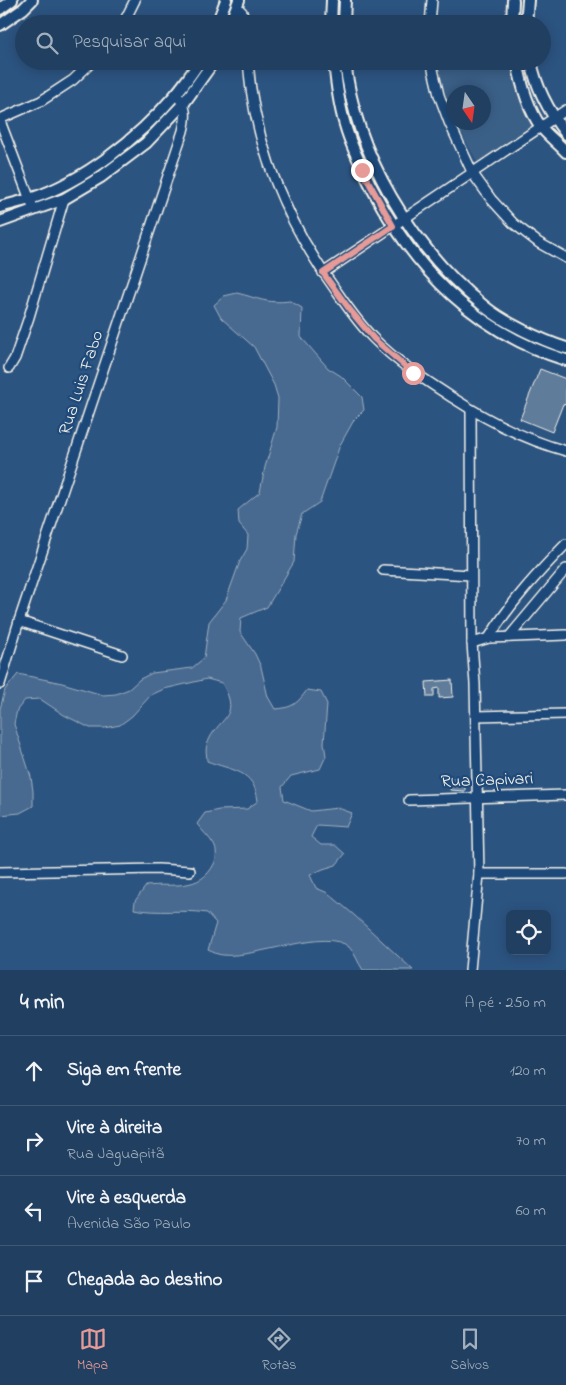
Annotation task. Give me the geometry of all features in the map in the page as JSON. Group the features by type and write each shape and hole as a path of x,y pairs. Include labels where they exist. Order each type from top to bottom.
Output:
{"street":[{"path":"0,9 12,0"},
{"path":"0,25 23,9 32,0"},
{"path":"128,15 136,0"},
{"path":"220,15 226,0"},
{"path":"331,15 332,0"},
{"path":"344,15 345,0"},
{"path":"431,15 432,0"},
{"path":"512,15 513,0"},
{"path":"527,15 528,0"},
{"path":"233,15 238,3"},
{"path":"238,3 243,15"},
{"path":"34,211 0,120 41,101 73,80 84,70"},
{"path":"0,207 30,199 63,185 96,165 140,133 176,94 193,70"},
{"path":"0,222 64,199 101,177 146,143 184,103 208,70"},
{"path":"249,70 256,122 267,162 304,243 323,273 374,339 413,373 471,410 511,430 566,451"},
{"path":"335,70 345,126 362,170 393,226 433,277 457,300 504,334 561,359 563,347 524,330 486,308 455,282 428,250 380,178 353,103 347,70"},
{"path":"433,70 439,95 473,174 512,223 539,243 566,258"},
{"path":"518,70 528,101 541,126 566,152"},
{"path":"532,70 554,118 566,134"},
{"path":"176,94 184,103"},
{"name":"Rua Luis Fabo","path":"0,684 19,621 183,131 186,121 184,103"},
{"path":"323,273 566,110"},
{"path":"10,368 16,358 64,199"},
{"path":"470,970 478,874 476,684 472,643 471,410"},
{"path":"489,638 505,614 566,544"},
{"path":"510,637 566,569"},
{"path":"383,570 471,575"},
{"path":"19,621 122,655"},
{"path":"472,643 489,638 566,635"},
{"path":"476,716 566,714"},
{"name":"Rua Capivari","path":"409,800 566,795"},
{"path":"0,872 158,869 190,871"},
{"path":"478,874 566,874"}],"shaded area":[{"path":"439,70 518,70 536,124 478,163 460,130 491,130 491,85 446,85 446,98"},
{"path":"237,293 268,301 290,301 302,308 301,337 328,368 341,376 362,397 364,410 354,420 340,445 320,502 302,514 296,534 294,562 267,607 241,618 240,632 255,654 261,667 268,697 275,709 286,708 294,704 307,690 321,692 327,704 324,743 326,756 320,769 291,776 282,787 284,800 311,811 338,808 352,813 346,827 317,825 311,837 321,845 335,845 345,854 336,865 310,875 316,888 328,893 413,970 363,970 349,947 338,942 324,940 252,953 223,955 208,950 216,923 207,913 134,909 135,901 146,886 184,884 201,879 208,873 215,862 216,849 197,824 205,813 219,810 247,809 258,801 256,791 247,777 207,761 207,745 211,736 229,711 228,695 222,683 207,679 164,689 151,695 132,716 120,725 105,728 90,728 64,715 40,699 25,700 17,710 14,724 31,777 33,806 20,813 0,815 0,709 5,690 18,674 62,683 103,695 116,694 129,689 140,679 152,673 192,668 204,658 209,622 226,600 240,561 247,549 248,535 239,524 238,510 260,492 277,427 278,398 274,385 254,347 221,318 214,305 224,296"}],"building":[{"path":"540,369 566,379 566,405 563,404 552,432 520,419"},
{"path":"452,680 453,697 439,698 439,688 434,689 434,697 427,697 426,682"},
{"path":"450,778 465,778 465,791 450,790"}],"route":[{"path":"362,170 393,226 323,273 374,339 413,373"}]}
